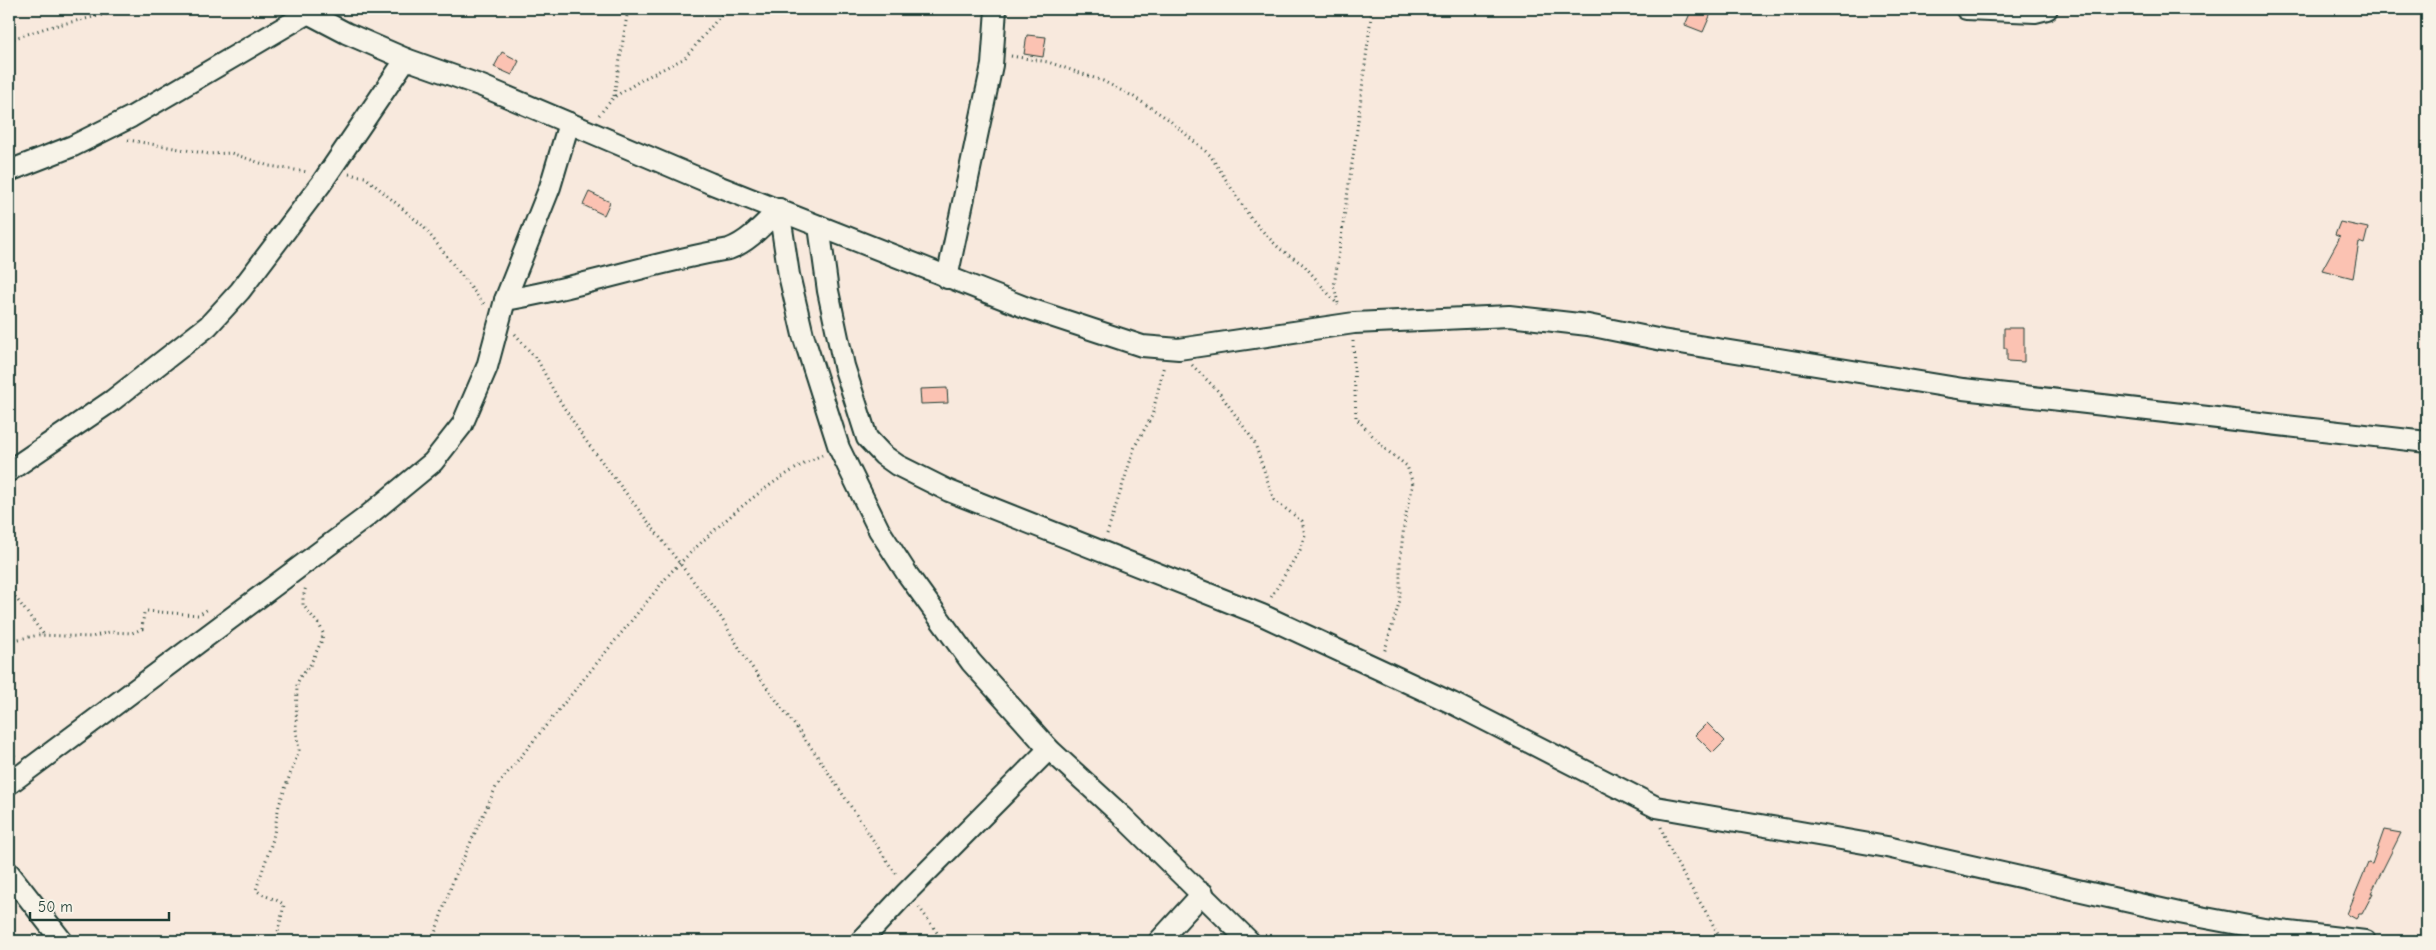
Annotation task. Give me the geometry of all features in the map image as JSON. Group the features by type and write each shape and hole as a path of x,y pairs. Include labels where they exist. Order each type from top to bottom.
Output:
{"street":[{"path":"947,278 993,54 996,9"},
{"path":"1966,9 2035,12 2046,9"},
{"path":"9,171 93,136 180,89 307,10 346,33 406,59 482,86 625,149 947,278 1026,308 1142,346 1173,349 1349,324 1509,316 1588,325 1662,340 1963,389 2427,442"},
{"path":"9,471 167,360 208,326 240,291 327,175 406,59"},
{"path":"9,784 314,556 433,462 462,425 486,367 505,300 550,187 577,127"},
{"path":"505,300 546,294 664,262 739,246 778,209"},
{"path":"778,209 789,275 803,335 839,448 879,530 908,575 971,662 1049,749 1203,894 1249,941"},
{"path":"819,226 828,291 844,366 867,438 882,455 897,465 949,491 1262,615 1452,703 1656,807 1887,847 2179,913 2264,929 2365,941"},
{"path":"861,941 1049,749"},
{"path":"9,873 62,941"},
{"path":"1159,941 1203,894"}],"path":[{"path":"9,40 49,28 129,9"},
{"path":"614,97 628,9"},
{"path":"577,127 614,97 643,78 685,58 726,9"},
{"path":"1338,305 1334,286 1372,9"},
{"path":"993,54 1048,62 1103,81 1134,97 1168,119 1210,155 1250,218 1280,249 1304,265 1338,305 1349,324 1353,352 1356,418 1385,450 1407,466 1413,484 1404,526 1400,560 1400,600 1391,634 1378,668"},
{"path":"93,136 209,154 231,154 269,166 327,175 344,173 365,177 379,187 422,226 465,281 500,320 522,340 538,361 583,436 720,616 746,659 850,803 895,871 905,894 917,904 943,941"},
{"path":"1101,551 1135,446 1152,416 1173,349 1218,391 1254,441 1274,500 1302,521 1305,535 1300,550 1285,572 1262,615"},
{"path":"434,941 453,881 496,787 680,564 710,534 788,474 820,456 839,448"},
{"path":"276,941 284,905 263,896 256,890 273,839 279,805 299,750 296,729 297,684 310,665 322,640 323,633 320,626 303,605 303,598 314,556"},
{"path":"9,589 44,636"},
{"path":"9,641 44,636 88,637 109,632 132,633 142,629 144,613 147,610 198,615 214,606"},
{"path":"1656,807 1665,838 1682,875 1713,924 1721,941"}],"building":[{"path":"1692,9 1713,9 1703,32 1685,25"},
{"path":"1027,35 1046,37 1043,57 1024,54"},
{"path":"502,52 519,61 512,75 494,67"},
{"path":"589,192 610,202 604,215 583,205"},
{"path":"2340,222 2368,228 2364,244 2359,242 2353,278 2322,270 2340,237 2335,235"},
{"path":"2004,328 2024,328 2024,362 2007,361 2007,348 2004,348"},
{"path":"947,388 948,403 921,404 920,389"},
{"path":"1707,723 1725,741 1713,753 1695,735"},
{"path":"2384,830 2401,833 2371,893 2373,893 2362,914 2359,914 2356,919 2347,914 2368,863 2372,864"}]}
